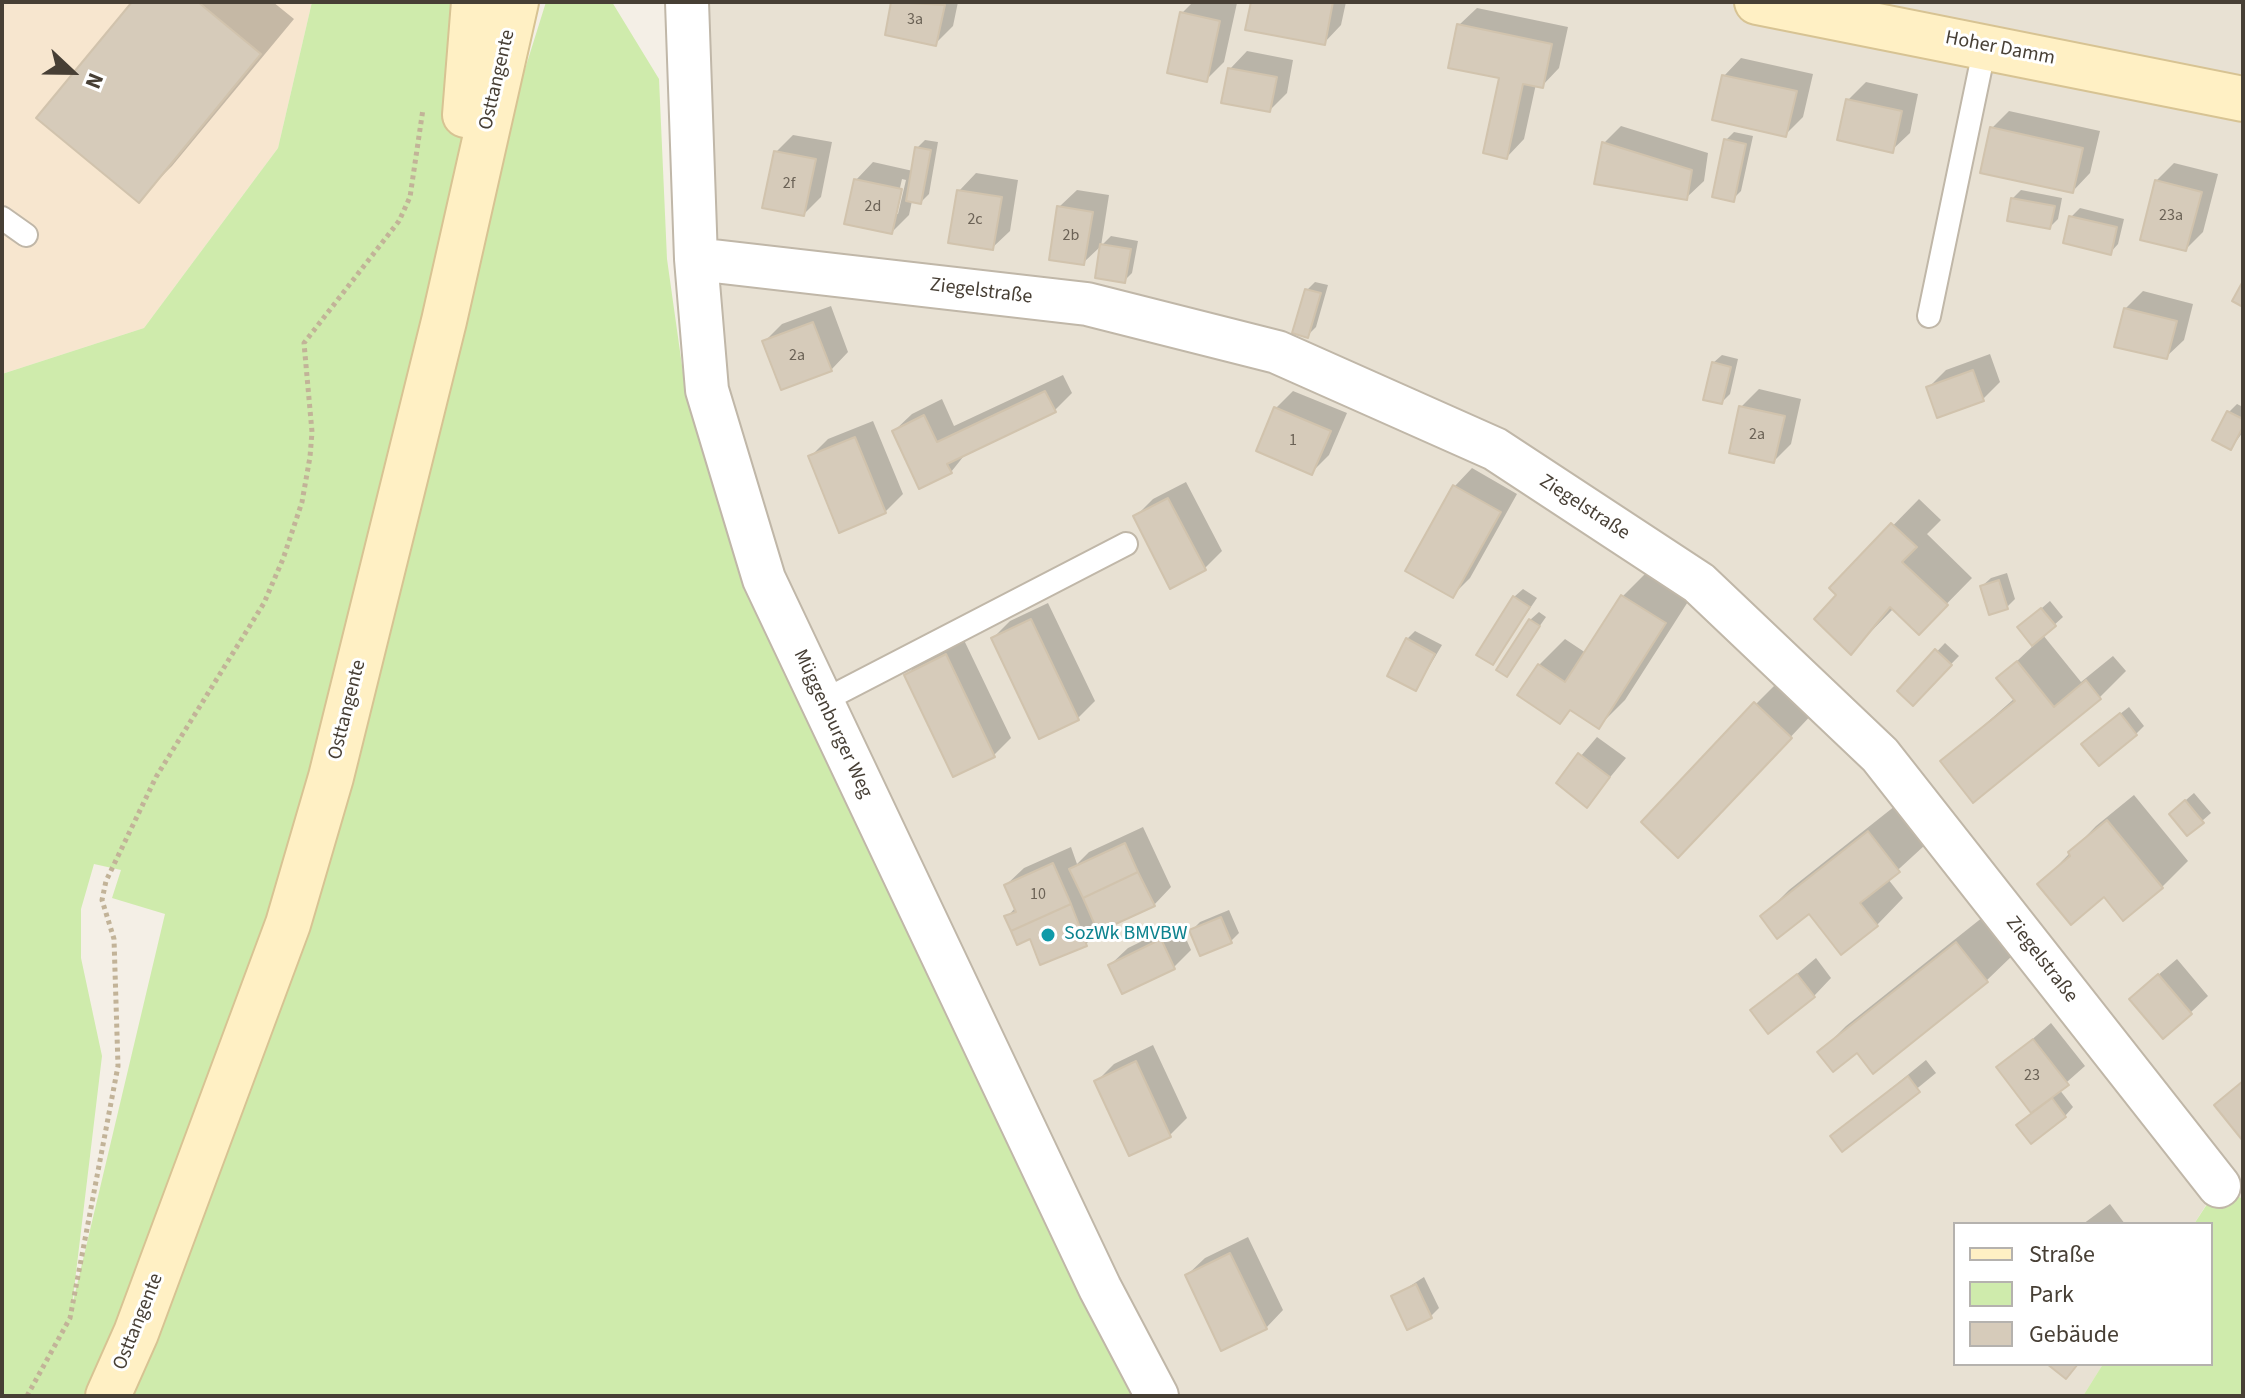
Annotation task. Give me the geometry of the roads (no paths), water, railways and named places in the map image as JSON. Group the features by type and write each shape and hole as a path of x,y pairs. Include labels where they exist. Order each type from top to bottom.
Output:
{"main road":[{"path":"444,321 473,40 474,2"},
{"name":"Osttangente","path":"108,1396 136,1333 288,924 331,777 444,321 516,2"},
{"name":"Hoher Damm","path":"1757,2 2243,99"}],"street":[{"name":"Müggenburger Weg","path":"687,2 696,259 707,390 764,579 1100,1288 1157,1396"},
{"name":"Ziegelstraße","path":"696,259 1087,304 1277,352 1495,449 1699,583 1880,755 2231,1192"}],"lane":[{"path":"1929,316 1985,46"},
{"path":"2,218 26,235"},
{"path":"821,702 1126,544"}],"place":[{"name":"SozWk BMVBW","path":"1048,935"}]}
